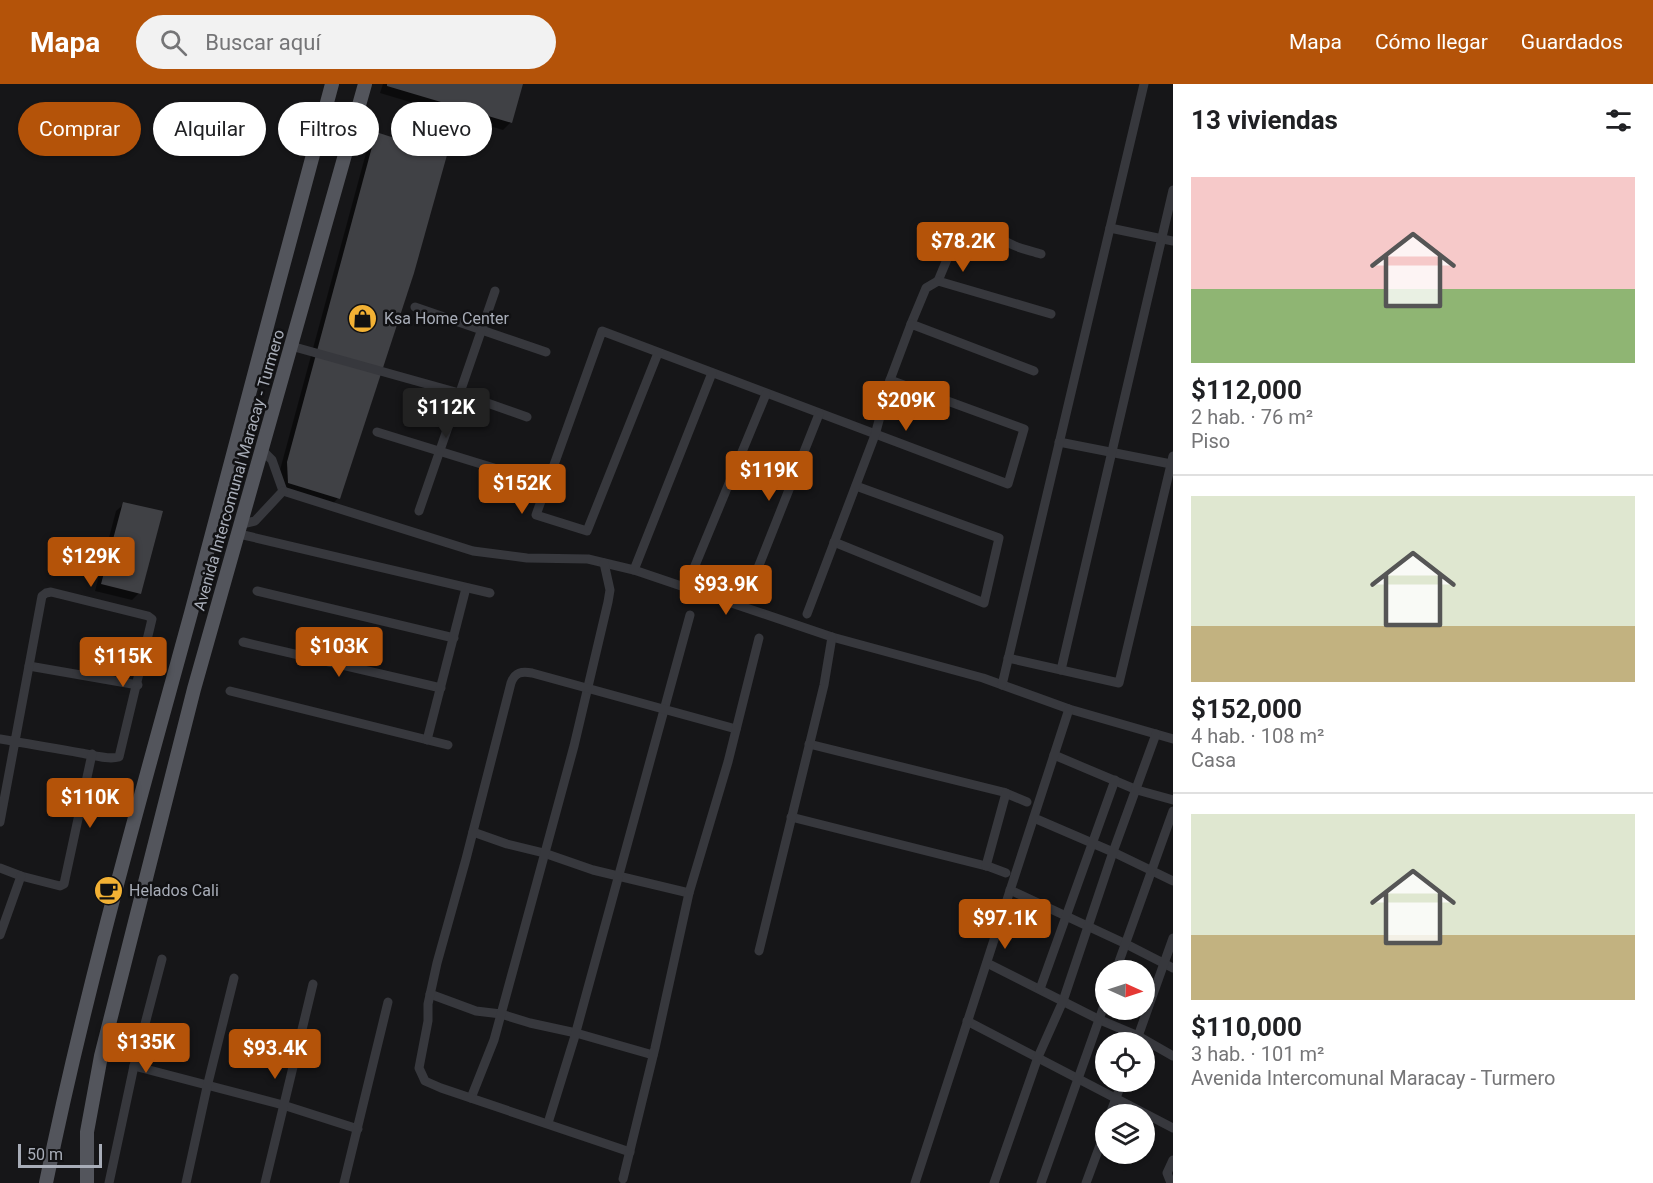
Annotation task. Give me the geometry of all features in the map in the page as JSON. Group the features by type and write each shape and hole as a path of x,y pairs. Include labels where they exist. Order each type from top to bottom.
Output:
{"main road":[{"name":"Avenida Intercomunal Maracay - Turmero","path":"46,1183 68,1074 119,873 332,84"},
{"name":"Avenida Intercomunal Maracay - Turmero","path":"87,1183 87,1132 101,1056 194,689 365,84"}],"street":[{"path":"1002,685 1144,84"},
{"path":"1061,670 1173,190"},
{"path":"807,614 875,435 890,380 911,324 926,288 938,281 958,233 964,228 978,227 1014,246 1041,254"},
{"path":"1110,228 1173,242"},
{"path":"938,281 1050,314"},
{"path":"419,511 495,291"},
{"path":"414,307 546,352"},
{"path":"911,324 1035,371"},
{"path":"658,353 587,531 536,515 602,331 1008,484 1024,429 890,380"},
{"path":"291,346 459,393 527,417"},
{"path":"634,570 712,373"},
{"path":"766,394 694,568 698,576 707,582 742,593 750,588 819,414"},
{"path":"377,432 507,472"},
{"path":"1008,658 1119,683 1172,460 1059,442"},
{"path":"262,450 272,459 283,491"},
{"path":"834,542 984,603 999,538 856,486"},
{"path":"241,529 255,521 283,491"},
{"path":"283,491 473,551 527,558 588,560 634,570 832,638 1002,685 1069,709 1173,739"},
{"path":"241,529 490,593"},
{"path":"471,1098 494,1040 574,746 610,590 604,563"},
{"path":"427,740 466,588"},
{"path":"257,591 454,638"},
{"path":"0,739 15,741 115,758 120,757 152,619 148,616 51,592 42,596 15,741 0,822"},
{"path":"548,1123 620,876 690,615"},
{"path":"623,1179 689,893 736,729 759,638"},
{"path":"759,951 824,686 832,638"},
{"path":"243,642 441,688"},
{"path":"29,666 138,685"},
{"path":"630,1152 425,1081 421,1075 420,1057 427,1029 430,994 437,963 511,683 515,676 524,672 736,729"},
{"path":"230,691 448,745"},
{"path":"915,1183 1069,709"},
{"path":"994,1183 1038,1057 1063,1000 1156,734"},
{"path":"809,744 1006,793 1027,802"},
{"path":"0,868 60,886 64,884 92,754"},
{"path":"1054,755 1137,790 1173,800"},
{"path":"1040,989 1114,780"},
{"path":"986,866 1006,793"},
{"path":"1120,960 1173,811"},
{"path":"791,817 1006,873"},
{"path":"1034,818 1173,881"},
{"path":"473,832 507,844 544,853 575,865 689,893"},
{"path":"0,935 21,876"},
{"path":"1010,890 1169,966"},
{"path":"1140,1032 1169,966 1173,938"},
{"path":"109,1183 134,1066 162,959"},
{"path":"987,963 1095,1017"},
{"path":"186,1183 234,978"},
{"path":"265,1183 313,984"},
{"path":"430,994 476,1011 501,1014 653,1055"},
{"path":"344,1183 388,1002"},
{"path":"1041,1183 1098,1020"},
{"path":"1100,1020 1123,1032"},
{"path":"967,1021 1173,1128"},
{"path":"1155,1048 1173,1056"},
{"path":"134,1066 207,1087 283,1105 358,1129"},
{"path":"1114,1104 1119,1092"},
{"path":"1086,1183 1095,1159"},
{"path":"1171,1183 1167,1173 1173,1160"}],"building":[{"path":"387,84 523,84 512,123 492,117 492,102 441,102 387,86"},
{"name":"Ksa Home Center","path":"379,133 391,137 391,156 447,156 414,273 340,499 288,483 287,462 370,156 379,156"},
{"path":"123,502 163,511 141,594 101,584"}],"place":[{"name":"Ksa Home Center","path":"363,318"},
{"name":"Helados Cali","path":"108,890"}]}
